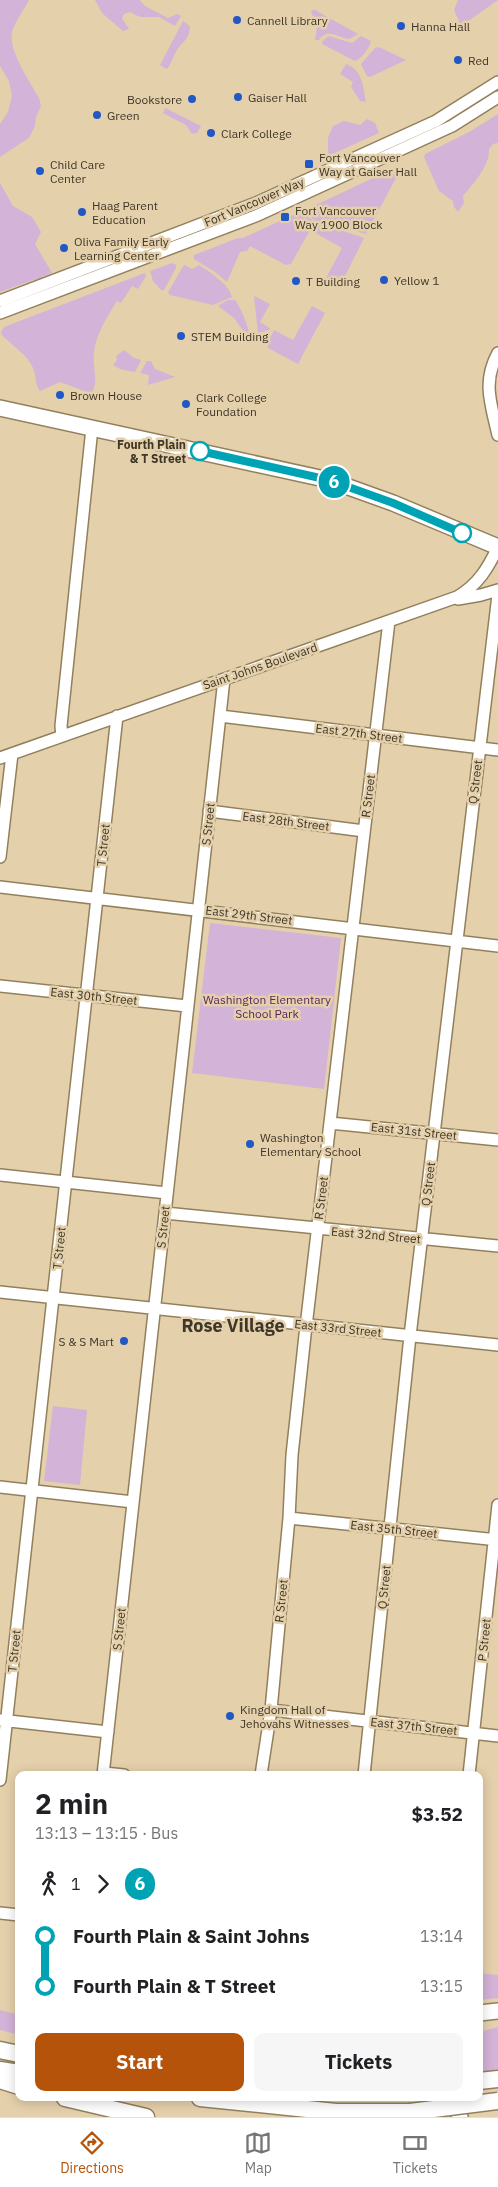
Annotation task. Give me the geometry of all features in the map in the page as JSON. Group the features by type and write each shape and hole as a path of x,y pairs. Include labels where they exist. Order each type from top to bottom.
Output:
{"highway":[{"path":"0,2041 15,2043"},
{"path":"0,2050 15,2053"},
{"path":"0,2070 15,2072"},
{"path":"483,2080 498,2078"},
{"path":"0,2080 15,2085"},
{"path":"78,2101 146,2117"},
{"path":"229,2101 336,2112 410,2112 498,2101"}],"main road":[{"path":"0,408 329,480 393,503 498,547"},
{"path":"454,2101 460,2117"}],"street":[{"name":"Fort Vancouver Way","path":"0,300 256,203 436,121 498,82"},
{"name":"Fort Vancouver Way","path":"0,313 258,215 452,126 498,97"},
{"path":"498,353 491,366 488,380 498,435"},
{"path":"62,736 61,726 92,428"},
{"name":"Saint Johns Boulevard","path":"0,758 449,601 464,593 477,582 488,568 498,547"},
{"path":"449,601 481,596 498,590"},
{"name":"Q Street","path":"364,1771 421,1239 498,595"},
{"name":"R Street","path":"262,1771 270,1710 289,1518 292,1455 306,1325 389,622"},
{"name":"S Street","path":"103,1771 224,679"},
{"name":"T Street","path":"0,1780 3,1721 32,1491 117,716"},
{"name":"East 27th Street","path":"220,716 498,750"},
{"path":"0,857 12,754"},
{"name":"East 28th Street","path":"209,811 364,831"},
{"name":"East 29th Street","path":"0,887 498,946"},
{"name":"East 30th Street","path":"0,986 188,1006"},
{"name":"East 31st Street","path":"330,1123 498,1140"},
{"path":"0,1175 167,1193"},
{"name":"East 32nd Street","path":"165,1213 498,1246"},
{"name":"East 33rd Street","path":"0,1292 498,1346"},
{"path":"0,1487 133,1502"},
{"name":"P Street","path":"469,1771 496,1540 498,1505"},
{"name":"East 35th Street","path":"289,1518 496,1540"},
{"name":"East 37th Street","path":"270,1710 498,1736"},
{"path":"3,1721 108,1732"},
{"path":"0,1913 15,1915"}],"green space":[{"path":"0,0 29,0 13,28 13,48 25,75 39,98 41,106 29,138 0,157 0,124 8,112 12,96 9,81 0,66"},
{"path":"95,0 140,0 145,6 168,18 177,14 181,16 175,26 159,17 140,17 130,12 124,14 122,18 129,29 123,31 102,13"},
{"path":"458,0 498,0 460,27 452,26 459,21 454,10"},
{"path":"313,10 358,34 349,39 326,34 319,40 315,40 317,28 311,11"},
{"path":"183,21 190,26 189,34 177,50 167,69 160,65"},
{"path":"329,36 352,43 361,36 371,41 365,53 355,61 322,44 323,40"},
{"path":"379,47 406,60 370,77 367,76 361,64 375,48"},
{"path":"346,64 356,70 359,75 366,102 360,101 351,87 353,82 340,74"},
{"path":"165,108 201,126 197,133 192,134 186,125 163,113"},
{"path":"498,114 498,143 493,144 489,149 487,162 463,196 464,203 458,212 454,207 453,201 439,191 424,157 425,154 469,132"},
{"path":"367,119 375,123 379,133 328,156 328,138 333,126 344,121 360,125"},
{"path":"388,171 397,176 366,234 314,220 303,211"},
{"path":"0,183 13,206 32,217 41,232 35,244 52,273 41,279 0,292"},
{"path":"299,212 314,221 364,238 343,280 331,283 326,278 342,248 310,230 291,264 286,265 250,246 247,251 240,252 227,282 194,259 194,255 238,238 243,238"},
{"path":"172,263 176,265 176,268 164,290 161,290 153,281 150,271"},
{"path":"184,265 192,269 199,265 204,268 223,283 232,297 213,305 170,295 168,292"},
{"path":"145,273 146,276 138,289 132,286 121,303 117,301 100,332 94,352 95,383 92,392 60,382 40,391 30,363 2,335 1,332 4,327"},
{"path":"254,296 270,304 260,322 271,329 258,333"},
{"path":"228,300 235,300 240,308 249,332 247,336 234,318 218,306"},
{"path":"312,306 325,313 298,364 268,348 267,344 274,330 293,340"},
{"path":"124,350 134,358 141,360 135,372 120,369 113,365 117,360 116,356"},
{"path":"147,361 151,361 155,369 175,377 148,385 149,375 140,373"},
{"name":"Washington Elementary School Park","path":"210,923 341,938 324,1089 192,1073"},
{"path":"53,1406 87,1410 80,1485 44,1481"},
{"path":"483,1973 498,1975 498,1998 483,2000"},
{"path":"0,2010 15,2014 15,2034 0,2030"},
{"path":"498,2027 498,2069 483,2072 483,2031"}],"bus line":[{"name":"6","path":"200,451 329,480 393,503 462,533"}],"place":[{"name":"Cannell Library","path":"237,20"},
{"name":"Hanna Hall","path":"401,26"},
{"name":"Red","path":"458,60"},
{"name":"Gaiser Hall","path":"238,97"},
{"name":"Bookstore","path":"192,99"},
{"name":"Green","path":"97,115"},
{"name":"Clark College","path":"211,133"},
{"name":"Fort Vancouver Way at Gaiser Hall","path":"309,164"},
{"name":"Child Care Center","path":"40,171"},
{"name":"Haag Parent Education","path":"82,212"},
{"name":"Fort Vancouver Way 1900 Block","path":"285,217"},
{"name":"Oliva Family Early Learning Center","path":"64,248"},
{"name":"Yellow 1","path":"384,280"},
{"name":"T Building","path":"296,281"},
{"name":"STEM Building","path":"181,336"},
{"name":"Brown House","path":"60,395"},
{"name":"Clark College Foundation","path":"186,404"},
{"name":"Fourth Plain & T Street","path":"200,451"},
{"name":"Washington Elementary School","path":"250,1144"},
{"name":"S & S Mart","path":"124,1341"},
{"name":"Kingdom Hall of Jehovahs Witnesses","path":"230,1716"}],"district":[{"name":"Rose Village","path":"233,1325"}]}
